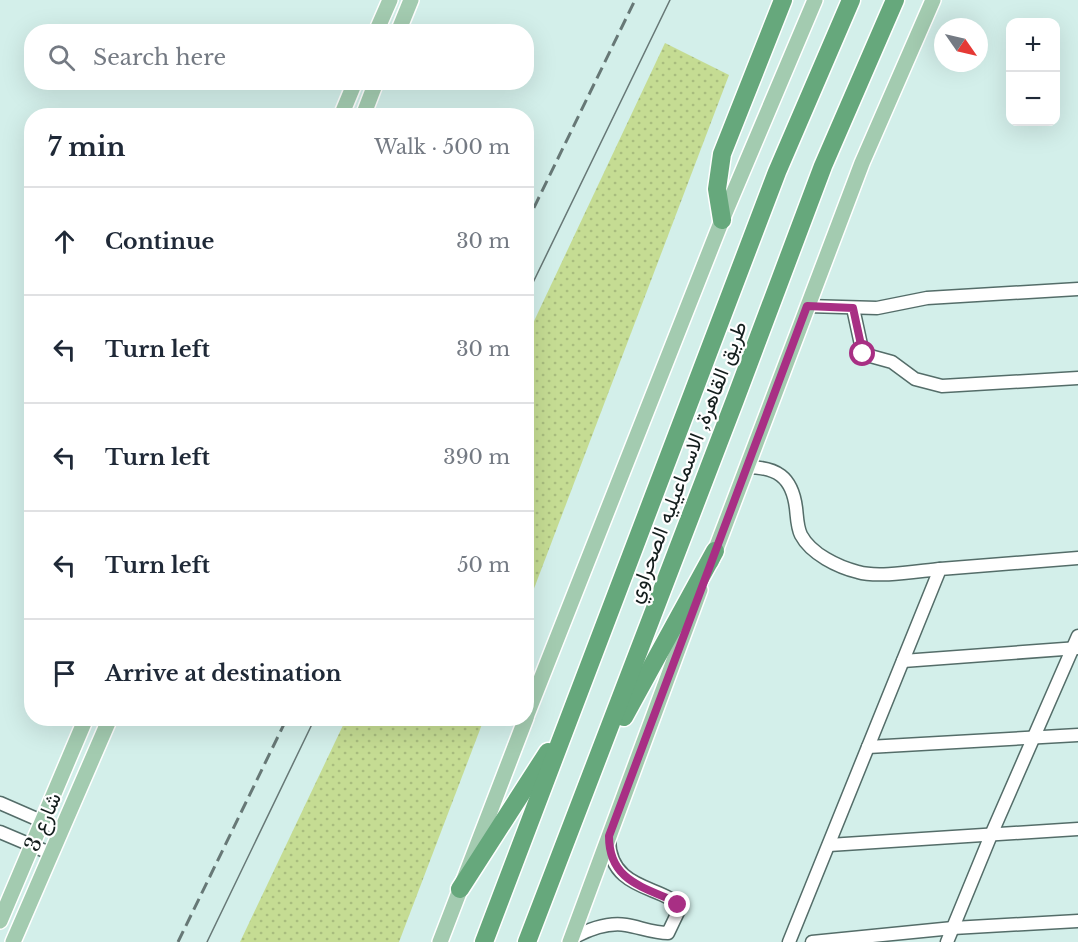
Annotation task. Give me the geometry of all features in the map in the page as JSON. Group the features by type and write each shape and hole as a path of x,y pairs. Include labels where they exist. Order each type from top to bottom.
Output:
{"highway":[{"path":"722,220 717,189 722,154 783,0"},
{"name":"طريق القاهرة, الاسماعيليه الصحراوي","path":"484,942 777,172 851,0"},
{"name":"طريق القاهرة, الاسماعيليه الصحراوي","path":"527,942 823,166 895,0"},
{"path":"590,780 715,551"},
{"path":"460,889 569,717"}],"main road":[{"path":"380,24 390,0"},
{"path":"401,24 411,0"},
{"path":"534,698 722,220 815,0"},
{"path":"570,940 862,163 933,0"},
{"path":"344,108 352,90"},
{"path":"366,108 373,90"},
{"name":"شارع 3","path":"0,921 83,726"},
{"name":"شارع 3","path":"13,942 107,726"},
{"path":"440,942 523,726"}],"street":[{"path":"807,306 877,308 927,298 1078,289"},
{"path":"853,308 863,354 892,362 915,379 927,384 942,386 1078,378"},
{"path":"746,467 764,467 784,478 794,494 801,535 809,545 833,562 860,573 872,574 1078,558"},
{"path":"789,942 940,569"},
{"path":"948,942 992,835 1075,648 1078,636"},
{"path":"903,661 1075,648"},
{"path":"868,747 1078,735"},
{"path":"0,803 62,830"},
{"path":"828,845 1078,829"},
{"path":"0,832 52,854"},
{"path":"570,940 583,932 623,924 668,933 679,910 674,901 643,887 625,876 615,866 611,856 609,836"},
{"path":"812,942 953,928 1078,921"}],"green space":[{"path":"665,43 729,75 534,589 534,321"},
{"path":"343,726 481,726 399,942 240,942"}],"tram line":[{"path":"534,280 670,0"},
{"path":"207,942 311,726"}],"railway":[{"path":"534,208 635,0"},
{"path":"178,942 283,726"}],"route":[{"path":"678,905 625,876 615,866 609,846 609,836 807,306 853,308 863,354"}]}
